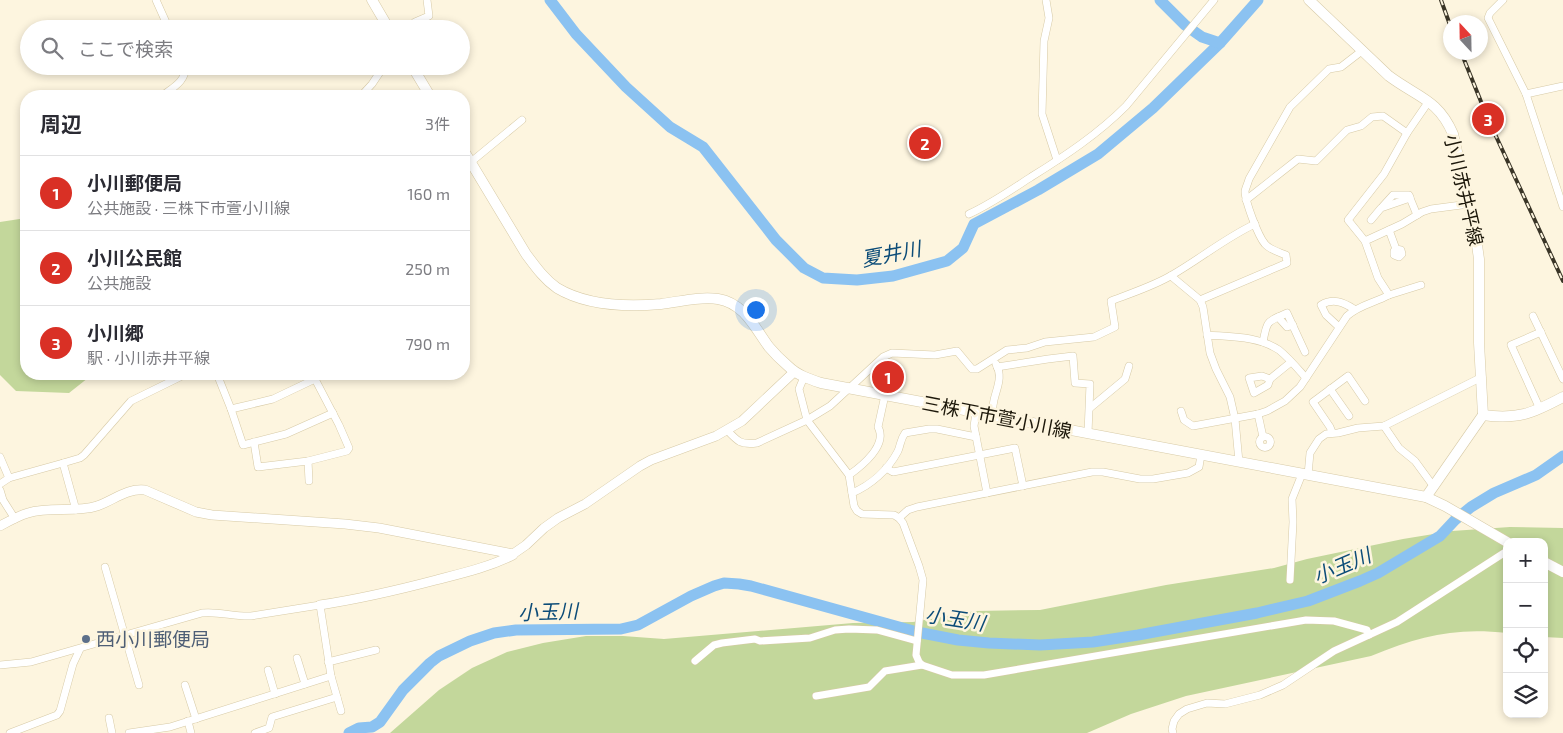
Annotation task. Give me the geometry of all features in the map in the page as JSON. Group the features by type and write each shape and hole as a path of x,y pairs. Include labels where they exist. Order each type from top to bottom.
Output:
{"main road":[{"path":"372,0 384,20"},
{"name":"小川赤井平線","path":"1309,0 1389,76 1429,101 1448,121 1453,134 1469,204 1479,259 1479,343 1483,415"},
{"path":"417,75 426,90"},
{"name":"三株下市萱小川線","path":"470,162 538,271 556,287 572,296 592,301 625,304 659,304 717,299 731,303 743,312 770,348 794,372 804,377 849,389 1426,497"},
{"path":"1503,540 1426,497 1483,415 1512,417 1526,414 1563,397"},
{"path":"1548,564 1563,572"}],"street":[{"path":"156,0 165,20"},
{"path":"420,20 430,16 426,0"},
{"path":"1046,0 1049,18 1044,41 1042,114 1058,160"},
{"path":"969,214 986,206 1058,160 1097,133 1112,120 1126,106 1214,0"},
{"path":"1503,0 1490,13 1488,18 1526,94 1561,194 1563,207"},
{"path":"1200,300 1287,263 1286,255 1272,250 1265,244 1255,224 1246,200 1245,191 1249,179 1290,107 1329,69 1340,67 1363,50"},
{"path":"169,90 185,75"},
{"path":"366,90 378,75"},
{"path":"1526,94 1563,86"},
{"path":"1389,295 1378,278 1365,241 1348,220 1384,174 1429,101"},
{"path":"1246,200 1298,159 1316,161 1347,130 1362,126 1372,117 1383,116 1407,134"},
{"path":"470,162 522,120"},
{"path":"1371,220 1393,195 1409,195 1417,215"},
{"path":"1365,241 1431,209 1469,204"},
{"path":"727,430 742,444 757,443 807,420 830,406 883,357 892,353 935,355 958,351 972,369 977,370 1007,350 1027,348 1045,342 1094,337 1115,328 1111,300 1172,276 1236,233 1255,224"},
{"path":"1389,230 1396,249"},
{"path":"1172,276 1200,300 1203,307 1213,361 1230,397 1236,419 1239,462"},
{"path":"1181,411 1184,420 1193,426 1258,414 1275,407 1294,394 1339,327 1354,309 1421,285"},
{"path":"1339,327 1326,315 1336,301 1345,303 1354,309"},
{"path":"1533,316 1563,378"},
{"path":"1263,342 1266,325 1278,317 1287,327 1293,325 1305,352"},
{"path":"1540,409 1511,345 1541,332"},
{"path":"1207,335 1248,338 1263,342 1281,352 1306,378"},
{"path":"997,367 1073,356 1075,383 1090,384 1088,433"},
{"path":"992,416 994,399 1000,378 993,359"},
{"path":"1270,379 1290,362"},
{"path":"1090,408 1125,379 1128,366"},
{"path":"0,665 31,662 210,612 240,617 251,616 380,594 495,564 513,554 558,518 585,504 640,466 651,460 716,436 742,421 794,372"},
{"path":"1332,432 1313,402 1348,376 1365,401"},
{"path":"804,377 799,389 807,420 849,475 854,506 857,511 862,514 888,514 899,518 903,523 923,580 916,654 922,665"},
{"path":"1290,580 1294,522 1292,499 1305,474 1313,446 1319,439 1332,432 1338,433 1358,428 1384,426 1482,377"},
{"path":"0,484 8,478 80,458 131,400 172,380"},
{"path":"220,380 244,445 286,434 333,413"},
{"path":"232,409 273,399 315,380 349,448 347,451 308,461 258,467 254,442"},
{"path":"1330,389 1349,416"},
{"path":"849,475 860,468 880,441 878,427 884,395"},
{"path":"976,413 974,426 987,493"},
{"path":"1258,414 1263,437"},
{"path":"1384,426 1399,448 1415,461 1434,487"},
{"path":"852,494 864,488 886,468 897,452 900,439 905,433 937,429 976,437"},
{"path":"886,468 893,472 1016,448 1023,486"},
{"path":"899,518 908,510 916,507 1092,472 1103,472 1140,479 1153,479 1188,473 1199,467 1201,455"},
{"path":"0,457 8,478"},
{"path":"308,461 309,481"},
{"path":"63,464 76,510"},
{"path":"0,526 28,513 76,510 100,505 137,489 145,490 196,512 212,515 362,526 513,554"},
{"path":"0,490 2,501 15,518"},
{"path":"1173,733 1174,721 1179,714 1187,709 1207,703 1225,704 1260,695 1283,684 1334,651 1397,622 1503,554"},
{"path":"105,566 139,685"},
{"path":"320,604 330,676 340,711"},
{"path":"816,696 869,687 885,672 922,665 952,675 984,675 1306,620 1334,620 1367,630 1370,635"},
{"path":"695,660 708,650 722,643 755,639 760,641 810,638 835,630 849,628 877,630 917,639"},
{"path":"13,732 57,715 60,711 73,664 80,649"},
{"path":"328,662 376,650"},
{"path":"297,658 305,684"},
{"path":"268,670 276,694"},
{"path":"129,733 170,727 330,676"},
{"path":"185,685 196,719"},
{"path":"255,733 269,728 272,718 337,697"},
{"path":"108,718 112,733"},
{"path":"188,721 191,733"}],"green space":[{"path":"20,219 20,380 85,380 69,393 16,391 0,375 0,222"},
{"path":"1510,527 1563,528 1563,638 1548,637 1548,538 1503,538 1503,633 1454,632 1421,638 1371,656 1186,696 1131,714 1087,733 390,733 439,690 472,668 507,652 543,643 586,636 664,639 853,623 913,622 975,611 1040,610 1166,585 1274,568 1307,559 1403,539 1452,531"}],"waterway":[{"name":"夏井川","path":"550,0 576,34 626,87 670,127 703,147 776,240 804,268 823,278 857,280 893,276 947,261 963,248 974,224 1038,190 1098,154 1153,108 1220,43 1258,0"},
{"path":"1160,0 1185,25 1202,37 1220,43"},
{"name":"小玉川","path":"349,733 359,728 372,727 380,722 403,690 430,663 439,656 470,641 494,633 516,630 621,629 638,625 691,596 724,583 751,586 917,632 958,640 989,643 1040,645 1093,642 1257,613 1308,601 1378,573 1440,536 1471,507 1494,493 1536,475 1563,456"}],"railway":[{"path":"1441,0 1446,15"},
{"path":"1464,60 1488,119 1563,281"}],"place":[{"name":"小川郷","path":"1488,119"},
{"name":"小川公民館","path":"925,143"},
{"name":"小川郵便局","path":"888,377"},
{"name":"西小川郵便局","path":"86,639"}]}
